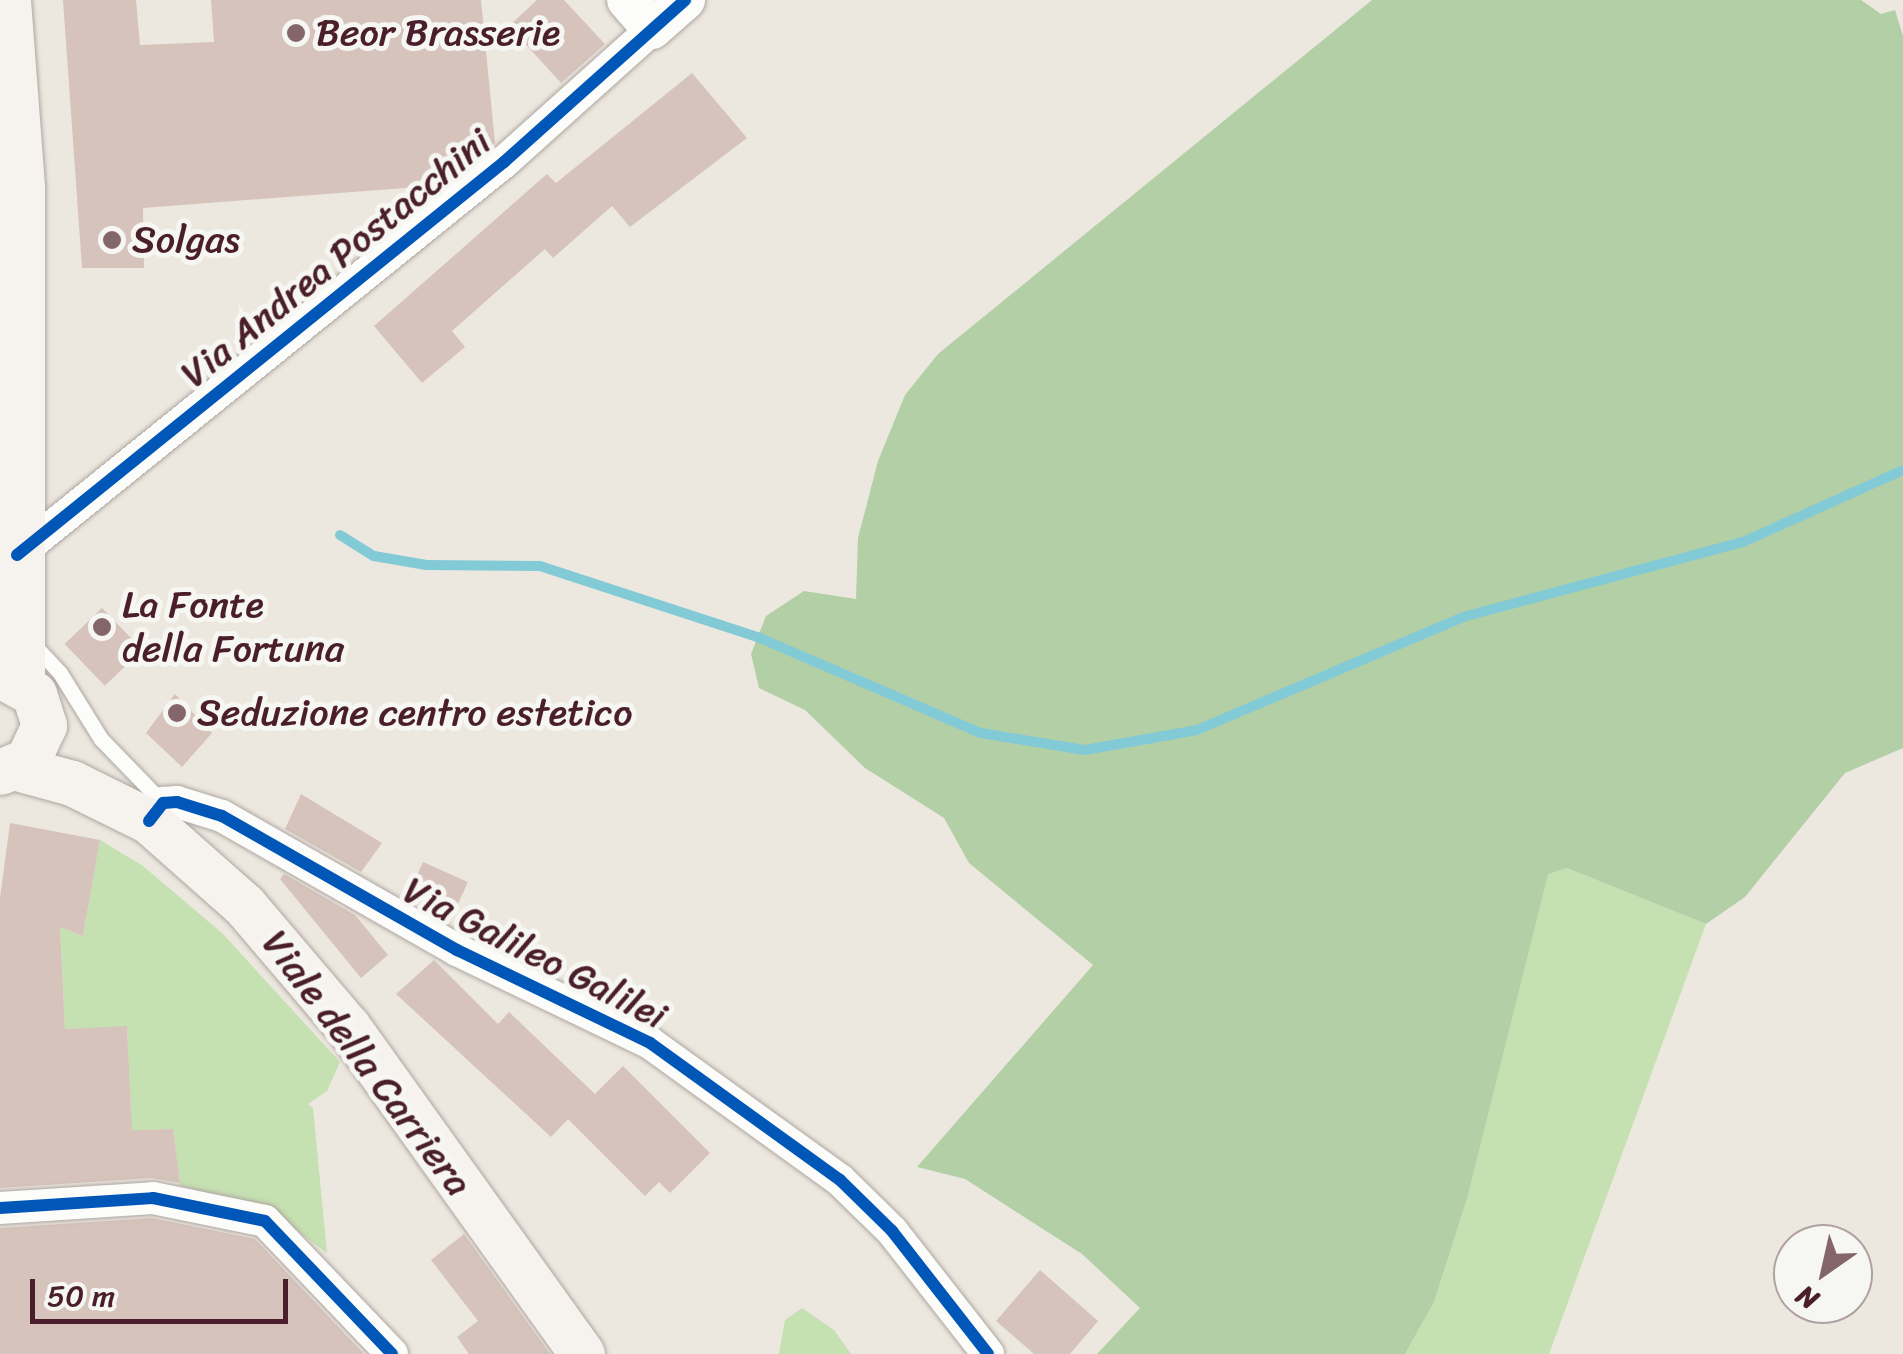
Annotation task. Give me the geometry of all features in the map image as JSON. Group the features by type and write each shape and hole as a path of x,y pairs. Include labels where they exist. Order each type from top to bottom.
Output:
{"main road":[{"path":"8,0 22,188 18,555 10,616 11,679"},
{"name":"Viale della Carriera","path":"11,679 34,694 44,725 144,809 244,905 348,1027 582,1354"},
{"path":"8,770 36,750 44,725"},
{"name":"Viale della Carriera","path":"8,770 144,809"}],"street":[{"name":"Via Andrea Postacchini","path":"18,555 504,162 640,14 685,0"},
{"name":"Via Galileo Galilei","path":"144,809 222,816 457,950 650,1043 840,1180 892,1231 988,1354"},
{"path":"0,1208 153,1198 265,1221 392,1354"}],"lane":[{"path":"10,616 100,739 144,809"}],"green space":[{"path":"1372,0 1861,0 1881,14 1895,10 1903,36 1903,748 1845,773 1745,897 1706,924 1567,868 1548,874 1467,1199 1434,1302 1405,1354 1097,1354 1140,1308 1082,1254 965,1179 917,1167 1093,965 969,863 944,818 865,768 805,710 759,688 751,654 766,616 804,591 856,599 858,538 878,461 905,395 938,354"},
{"path":"100,840 143,866 223,934 340,1062 327,1091 308,1104 313,1108 327,1253 273,1213 180,1185 173,1129 47,1133 131,1111 127,1027 65,1029 60,927 83,936"},
{"path":"1567,868 1706,924 1549,1354 1405,1354 1434,1302 1467,1199 1547,874"},
{"path":"802,1308 834,1330 851,1354 779,1354 785,1320"}],"building":[{"path":"63,0 136,0 140,45 214,42 211,0 481,0 495,143 481,155 446,158 444,185 143,208 144,268 82,268"},
{"path":"537,0 564,0 605,44 561,83 509,26"},
{"path":"692,73 747,138 630,227 612,206 553,258 545,249 452,331 465,347 422,383 374,326 547,174 556,183"},
{"name":"La Fonte della Fortuna","path":"102,608 142,650 105,686 65,644"},
{"name":"Seduzione centro estetico","path":"175,694 212,733 182,767 146,733"},
{"path":"301,794 382,843 361,872 285,829"},
{"path":"10,823 100,840 83,936 60,927 65,1029 127,1026 132,1130 173,1129 180,1183 152,1178 0,1188 0,898"},
{"path":"423,862 468,882 452,918 407,898"},
{"path":"284,874 355,915 388,955 361,978 280,879"},
{"path":"434,960 498,1024 509,1012 595,1094 623,1066 710,1153 670,1193 659,1182 645,1196 568,1119 551,1137 396,994"},
{"path":"152,1218 255,1239 364,1354 0,1354 0,1228"},
{"path":"464,1234 550,1354 469,1354 457,1337 478,1321 431,1260"},
{"path":"1040,1270 1098,1321 1070,1354 1034,1354 996,1321"}],"waterway":[{"path":"340,535 374,556 426,565 540,566 760,638 981,733 1085,750 1197,730 1463,617 1743,542 1903,470"}],"cycle path":[{"path":"17,555 504,162 685,0"},
{"path":"149,821 163,803 177,802 222,816 457,950 650,1043 840,1180 892,1231 988,1354"},
{"path":"0,1208 153,1198 265,1221 392,1354"}],"place":[{"name":"Beor Brasserie","path":"296,33"},
{"name":"Solgas","path":"112,240"},
{"name":"La Fonte della Fortuna","path":"102,627"},
{"name":"Seduzione centro estetico","path":"177,713"}]}
